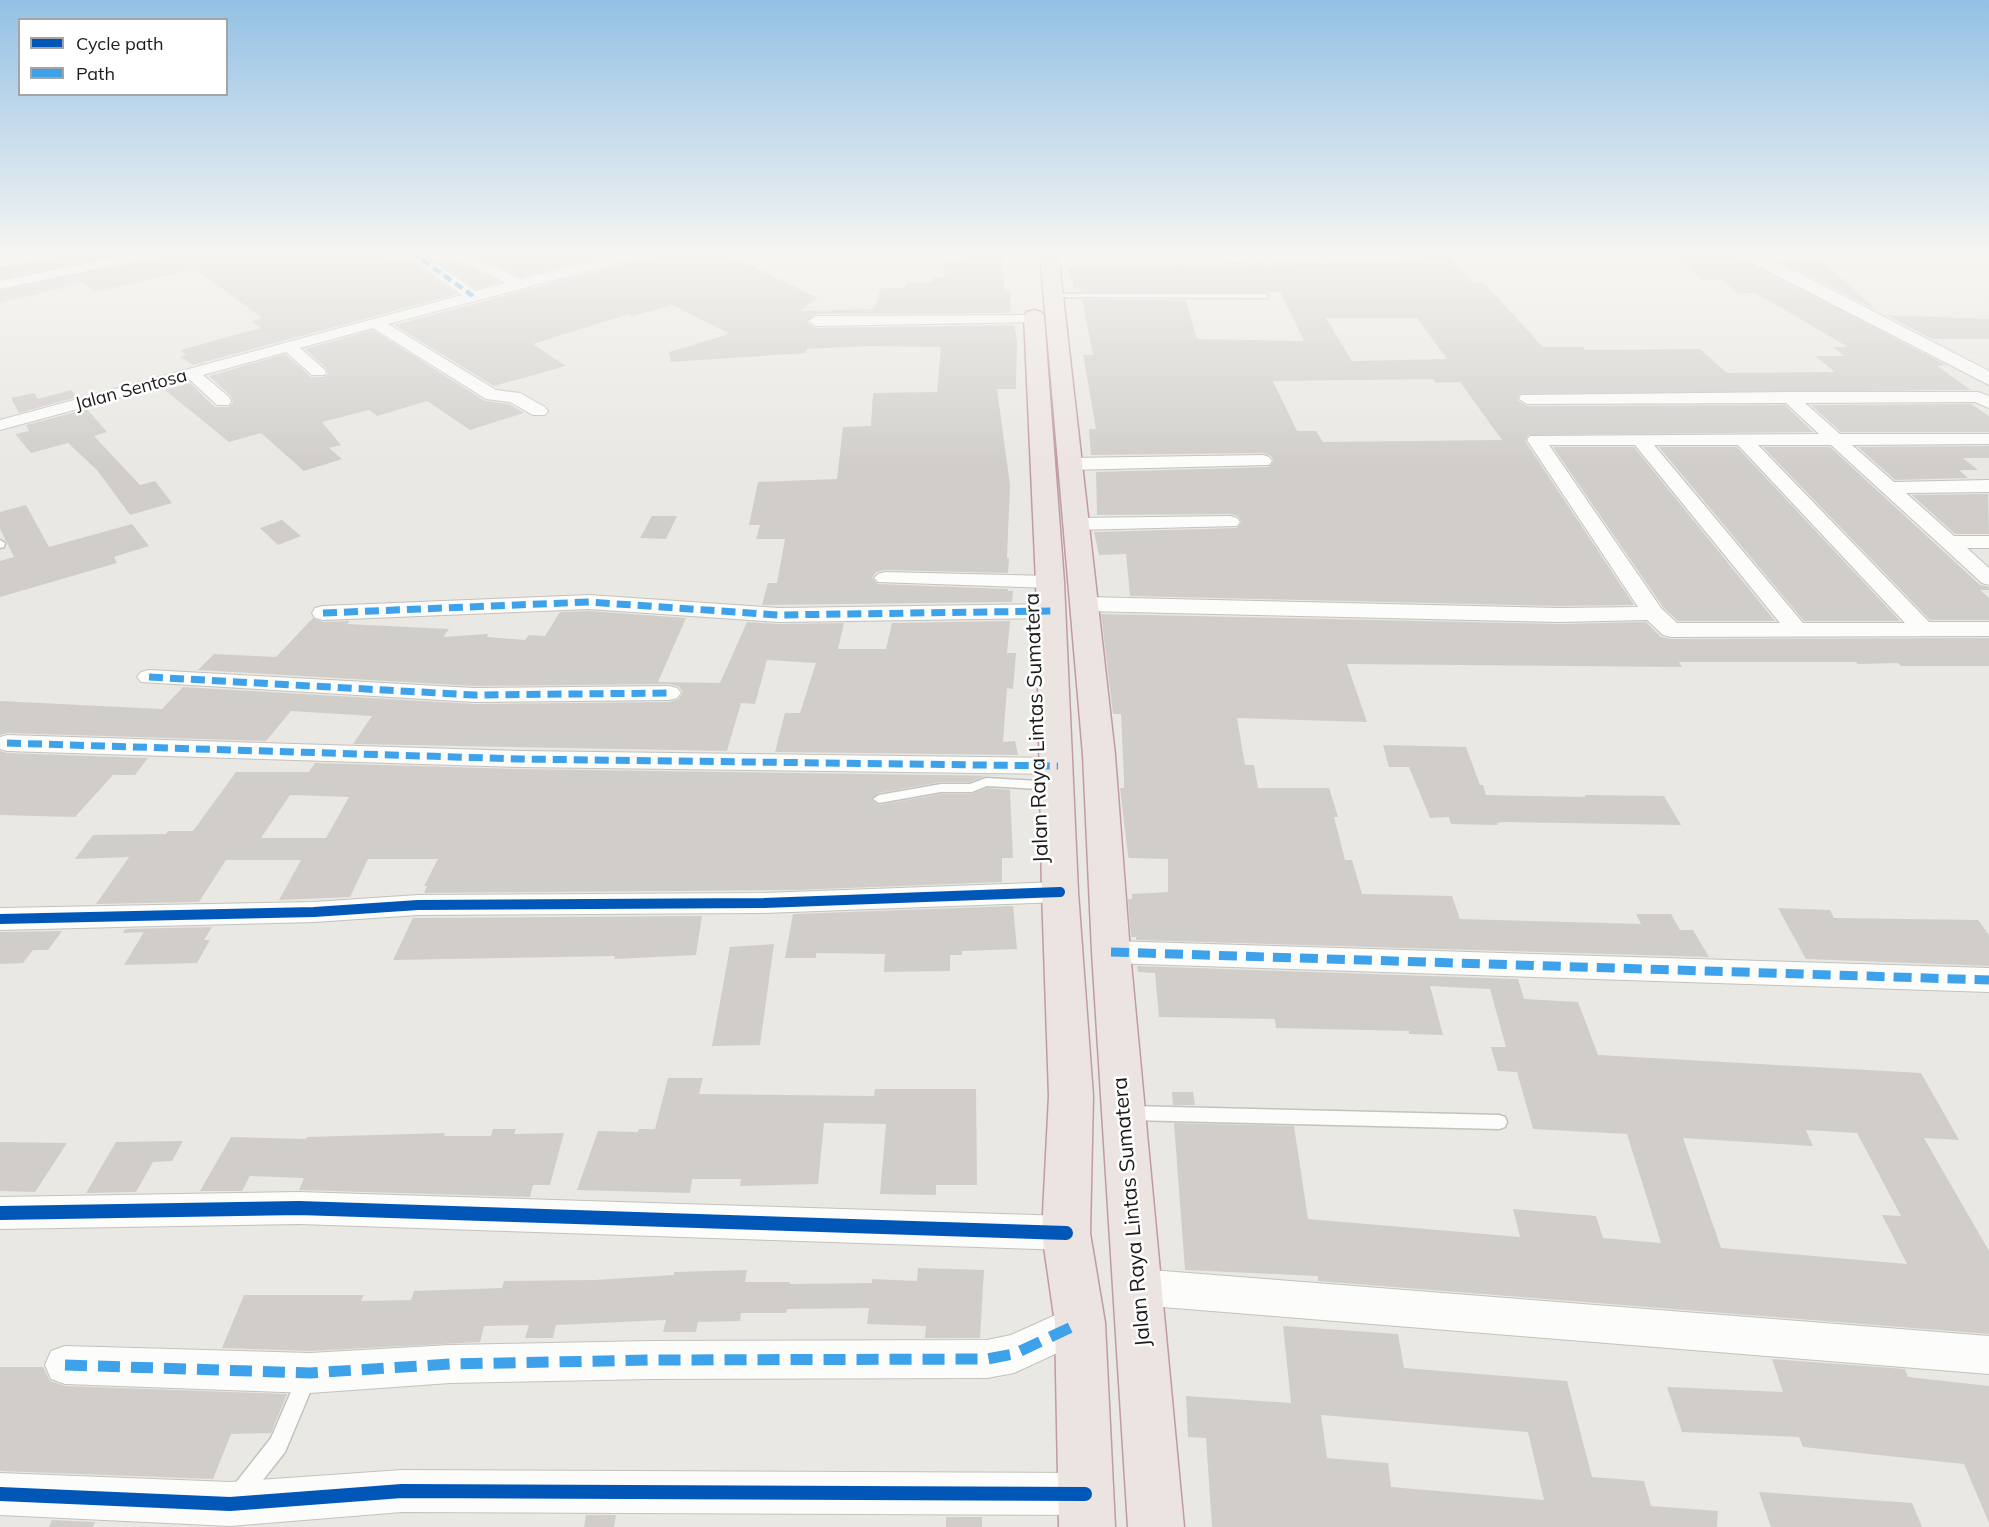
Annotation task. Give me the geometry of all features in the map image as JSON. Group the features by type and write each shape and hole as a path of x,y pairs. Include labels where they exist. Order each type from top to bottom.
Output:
{"highway":[{"name":"Jalan Raya Lintas Sumatera","path":"1046,323 1062,599 1058,776 1060,892 1071,1096 1066,1233 1080,1323 1086,1511"},
{"name":"Jalan Raya Lintas Sumatera","path":"1050,323 1070,464 1076,524 1062,599 1099,754 1111,952 1156,1527"}],"street":[{"name":"Jalan Sentosa","path":"0,425 371,323"},
{"path":"378,323 492,395 514,397 539,411"},
{"path":"1882,323 1989,379"},
{"path":"288,346 318,372"},
{"path":"192,373 223,401"},
{"path":"1790,397 1989,579"},
{"path":"1989,403 1978,397 1527,399 1547,426 1638,440 1989,439"},
{"path":"1547,426 1536,440 1649,606 1671,630 1989,629"},
{"path":"1743,439 1922,628"},
{"path":"1638,440 1797,630"},
{"path":"1070,464 1263,462"},
{"path":"1890,488 1989,486"},
{"path":"1076,524 1230,522"},
{"path":"1947,542 1989,542"},
{"path":"885,578 1062,599 1260,609 1649,606"},
{"path":"323,614 589,602 778,615 1062,599"},
{"path":"149,677 474,695 669,693"},
{"path":"7,743 1058,776"},
{"path":"0,919 314,912 418,905 764,903 1060,892"},
{"path":"1111,952 1989,980"},
{"path":"0,1213 299,1208 1066,1233"},
{"path":"1138,1287 1989,1355"},
{"path":"65,1365 310,1373 473,1363 987,1359 1014,1354 1080,1323"},
{"path":"0,1494 230,1504 402,1491 1086,1511"}],"lane":[{"path":"879,799 941,788 972,788 986,782 1058,776"},
{"path":"1123,1113 1499,1122"},
{"path":"230,1504 256,1476 278,1445 310,1373"}],"building":[{"path":"254,323 348,323 193,365 180,357 186,355 180,350 261,328"},
{"path":"599,323 533,344 566,366 494,386 394,325"},
{"path":"709,323 808,323 816,328 1014,325 1017,340 1016,389 997,389 1010,485 1008,573 885,570 876,572 872,578 878,584 1008,589 1008,591 1013,591 1012,602 762,605 768,583 777,583 785,539 756,539 760,525 749,525 758,482 837,479 843,427 871,426 873,393 937,392 941,347 870,346 806,349 806,353 671,362 669,352 730,334"},
{"path":"1087,323 1193,323 1197,339 1304,341 1295,323 1329,323 1352,361 1447,359 1421,323 1521,323 1543,347 1583,347 1585,350 1700,349 1727,373 1835,372 1815,356 1845,356 1833,347 1848,347 1808,323 1866,323 1946,365 1937,366 1971,390 1519,394 1517,400 1527,406 1785,405 1813,432 1528,435 1525,441 1634,605 1559,606 1130,596 1126,554 1099,555 1094,532 1237,528 1242,522 1238,516 1230,514 1097,515 1096,472 1269,467 1274,461 1271,456 1263,453 1091,455 1089,429 1096,429 1083,355 1093,355","holes":["1433,379 1436,383 1460,382 1502,440 1323,442 1316,431 1297,431 1273,381"]},
{"path":"1902,323 1989,323 1989,339 1932,339"},
{"path":"373,330 485,401 509,404 524,413 470,430 427,401 377,416 369,410 322,422 341,445 329,448 342,459 304,471 261,433 229,442 165,390 190,383 215,407 229,407 233,402 231,396 209,376 285,354 311,377 324,377 328,373 326,368 305,349"},
{"path":"71,390 77,397 19,413 11,398 34,393 38,399"},
{"path":"1971,404 1989,416 1989,432 1841,432 1811,405"},
{"path":"87,409 107,432 94,436 140,485 155,481 172,503 130,515 97,470 68,443 31,453 15,434 29,431 26,425"},
{"path":"1989,446 1989,458 1963,458 1978,470 1959,470 1968,478 1895,480 1858,447"},
{"path":"1553,447 1634,447 1775,621 1678,621 1663,607"},
{"path":"1659,447 1737,447 1900,621 1804,621"},
{"path":"1763,447 1830,447 1980,585 1989,587 1989,590 1980,590 1989,598 1989,620 1930,620"},
{"path":"1988,494 1989,534 1955,534 1912,495"},
{"path":"26,505 49,547 132,524 149,546 114,557 117,563 0,597 0,561 14,557 0,529 0,512"},
{"path":"652,516 677,516 666,539 640,538"},
{"path":"282,520 301,536 278,545 260,528"},
{"path":"589,611 686,618 658,682 720,683 747,622 844,623 838,649 886,649 892,623 1010,621 1007,653 1016,653 1013,689 1007,688 1003,742 1015,741 1018,755 775,752 785,713 800,713 816,663 767,660 755,704 741,703 727,751 353,744 372,716 291,711 266,741 7,733 0,735 0,701 162,709 183,687 474,704 669,702 679,699 683,692 678,686 669,684 474,686 198,670 214,654 276,657 313,618 323,622 350,621 347,624 449,629 443,637 488,634 487,637 525,640 529,635 545,636 560,612"},
{"path":"1101,614 1559,624 1646,622 1661,637 1671,639 1989,638 1989,666 1901,666 1898,663 1858,664 1856,662 1679,662 1682,667 1347,664 1367,722 1237,718 1245,765 1254,765 1258,788 1329,788 1338,817 1334,817 1345,860 1352,860 1362,894 1452,896 1460,919 1641,924 1636,914 1671,914 1680,930 1693,930 1709,957 1136,940 1136,937 1131,937 1128,899 1132,899 1132,894 1168,892 1168,859 1129,858 1128,856 1120,788 1124,788 1121,714 1113,714"},
{"path":"1383,745 1466,747 1486,795 1664,796 1681,825 1503,822 1497,823 1498,825 1451,824 1449,817 1430,818 1409,767 1389,767"},
{"path":"0,751 148,758 135,775 113,775 75,817 0,815"},
{"path":"315,763 519,769 1010,776 985,776 970,782 941,782 879,793 871,800 879,805 941,794 972,794 987,788 1010,790 1013,858 1002,858 1002,882 797,890 424,893 427,886 424,886 438,859 368,859 350,897 279,900 301,860 226,860 199,902 96,904 129,857 75,859 93,835 166,834 168,831 193,831 236,772 309,772","holes":["290,795 349,797 326,838 261,838"]},
{"path":"1013,906 1017,949 962,951 962,955 950,955 950,971 884,972 885,954 816,953 816,958 785,958 793,914"},
{"path":"1778,908 1830,910 1834,918 1978,920 1989,935 1989,966 1806,959"},
{"path":"702,916 696,955 614,959 615,956 393,960 413,918"},
{"path":"212,927 204,940 210,940 197,963 124,965 144,932 123,933 125,929"},
{"path":"62,931 48,950 33,950 23,963 0,964 0,932"},
{"path":"774,944 760,1045 712,1046 730,947"},
{"path":"1137,966 1518,979 1524,999 1578,1002 1598,1055 1921,1073 1959,1140 1924,1138 1989,1251 1989,1334 1318,1281 1318,1276 1185,1270 1174,1123 1294,1126 1308,1219 1520,1237 1513,1209 1596,1216 1603,1238 1661,1243 1627,1134 1533,1129 1517,1072 1498,1071 1491,1047 1506,1047 1490,989 1430,986 1443,1035 1409,1034 1409,1031 1276,1028 1275,1019 1159,1017 1155,973 1138,972","holes":["1806,1130 1857,1133 1901,1216 1882,1215 1907,1264 1721,1248 1683,1138 1813,1146"]},
{"path":"668,1078 703,1078 699,1094 874,1096 875,1089 976,1089 977,1185 936,1185 936,1195 880,1194 886,1124 824,1123 818,1184 740,1186 741,1179 692,1179 690,1193 577,1190 598,1131 638,1132 639,1129 655,1129"},
{"path":"1172,1092 1193,1092 1195,1105 1173,1105"},
{"path":"493,1129 516,1129 514,1134 564,1133 550,1185 533,1185 530,1197 299,1190 304,1178 250,1176 242,1191 200,1191 231,1137 306,1139 307,1137 445,1133 444,1136 491,1136"},
{"path":"183,1141 172,1161 153,1162 136,1192 86,1193 116,1142"},
{"path":"0,1142 67,1143 35,1192 0,1191"},
{"path":"918,1268 984,1270 980,1338 925,1338 926,1326 867,1324 869,1308 787,1309 786,1313 741,1313 740,1321 698,1322 696,1332 663,1332 666,1320 556,1325 553,1338 525,1338 529,1325 484,1326 480,1342 310,1351 222,1348 244,1295 364,1295 361,1301 411,1300 414,1291 502,1288 504,1281 595,1280 674,1275 674,1272 747,1270 745,1282 872,1283 872,1279 917,1281"},
{"path":"1283,1326 1398,1334 1404,1368 1567,1381 1592,1477 1644,1481 1651,1506 1718,1511 1717,1527 1212,1527 1206,1438 1188,1437 1186,1396 1291,1403","holes":["1321,1415 1528,1432 1544,1500 1391,1487 1388,1463 1327,1458"]},
{"path":"1772,1359 1905,1369 1908,1377 1989,1386 1989,1523 1964,1464 1803,1447 1799,1437 1682,1432 1667,1387 1783,1392"},
{"path":"0,1367 43,1367 50,1381 65,1386 287,1394 271,1433 231,1434 213,1479 0,1471"},
{"path":"1759,1492 1912,1503 1922,1527 1771,1527"},
{"path":"586,1515 616,1515 614,1527 584,1527"},
{"path":"946,1517 982,1517 982,1527 946,1527"},
{"path":"52,1520 95,1522 93,1527 49,1527"}],"marked path":[{"path":"323,613 589,602 779,615 1051,611"},
{"path":"149,677 474,695 669,693"},
{"path":"7,743 519,759 1058,766"},
{"path":"1111,952 1989,980"},
{"path":"65,1365 310,1373 450,1364 651,1360 987,1359 1014,1354 1080,1323"}],"cycle path":[{"path":"0,919 314,912 418,905 764,903 1060,892"},
{"path":"0,1213 299,1208 1066,1233"},
{"path":"0,1494 230,1504 402,1491 1085,1494"}]}
